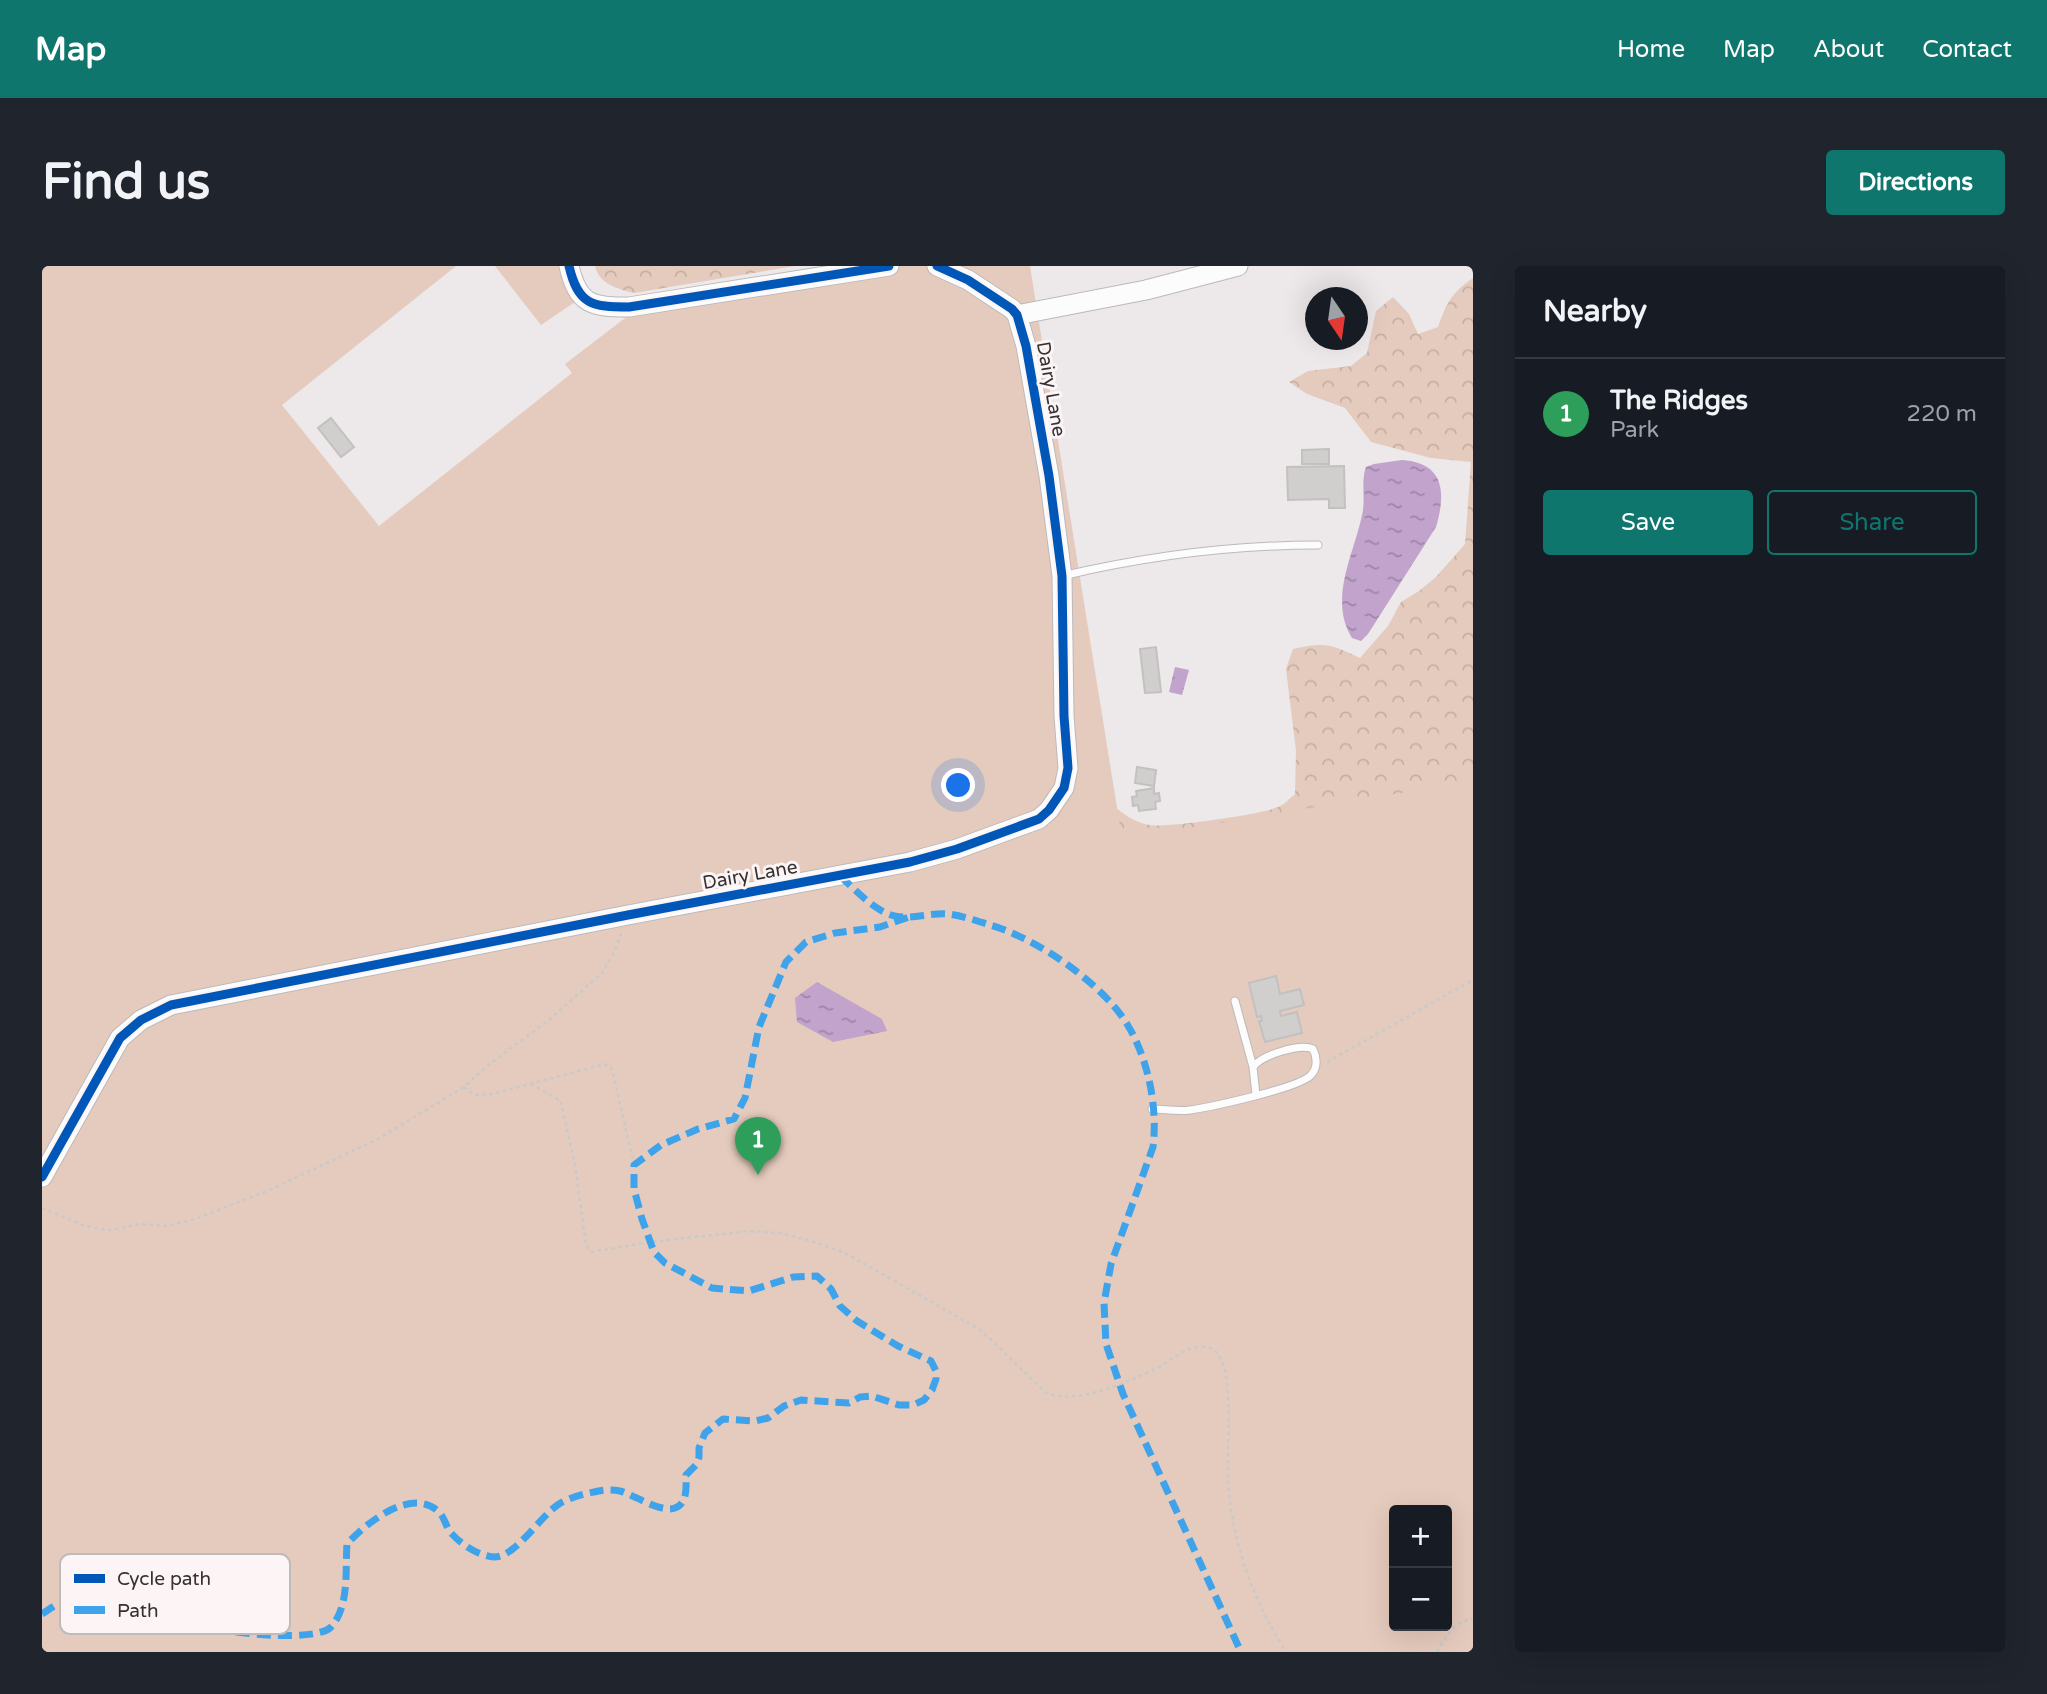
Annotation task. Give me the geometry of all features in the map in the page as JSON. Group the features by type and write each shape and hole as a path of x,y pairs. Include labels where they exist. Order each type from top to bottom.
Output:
{"street":[{"path":"569,266 573,282 582,296 593,305 618,307 889,266"},
{"path":"937,266 968,280 1004,302 1017,315 1146,290 1238,266"},
{"name":"Dairy Lane","path":"42,1177 120,1038 141,1020 161,1009 189,1000 910,862 957,849 1039,818 1049,810 1064,789 1069,768 1064,716 1062,576 1049,476 1026,346 1017,315"}],"lane":[{"path":"1062,576 1118,562 1180,554 1264,545 1318,545"},
{"path":"1235,1001 1253,1067 1256,1095"},
{"path":"1152,1109 1187,1111 1256,1095 1306,1079 1315,1069 1317,1056 1313,1049 1307,1046 1259,1059 1253,1067"}],"path":[{"path":"42,1208 85,1226 111,1230 139,1224 167,1226 195,1219 267,1191 378,1139 464,1087 487,1066 549,1020 603,972 615,950 628,915"},
{"path":"1315,1069 1473,980"},
{"path":"464,1087 474,1095 492,1094 605,1064 612,1069 634,1165"},
{"path":"531,1084 561,1101 575,1165 586,1245 591,1252 650,1242 749,1231 781,1233 818,1243 845,1253 981,1330 1045,1392 1056,1396 1089,1394 1119,1384 1157,1368 1192,1348 1206,1347 1214,1350 1222,1361 1228,1384 1228,1477 1232,1518 1255,1598 1286,1652"},
{"path":"1437,1652 1445,1637 1457,1625 1473,1619"}],"green space":[{"path":"42,266 456,266 282,405 379,526 572,373 565,364 633,312 898,266 1030,266 1122,839 1473,781 1473,1652 42,1652"},
{"path":"495,266 568,266 575,302 541,325"},
{"path":"595,266 795,266 634,293 605,281"},
{"path":"1473,278 1473,788 1101,848 1112,805 1139,822 1160,825 1254,813 1278,807 1287,801 1295,794 1296,751 1286,669 1293,649 1314,645 1328,646 1360,658 1388,626 1401,602 1436,577 1465,544 1471,462 1431,458 1371,442 1345,408 1307,394 1289,382 1308,371 1351,366 1367,353 1376,311 1393,297 1409,314 1418,334 1438,327 1444,311 1460,289"}],"water":[{"path":"1402,460 1416,462 1434,474 1441,492 1439,514 1436,527 1361,641 1352,638 1342,607 1346,574 1363,510 1366,467"},
{"path":"1175,667 1189,670 1182,695 1169,692"},
{"path":"817,982 882,1019 887,1031 833,1042 797,1022 795,998"}],"building":[{"path":"331,418 354,447 341,457 318,428"},
{"path":"1329,449 1329,464 1302,464 1302,450"},
{"path":"1344,466 1345,508 1329,508 1329,499 1288,500 1287,467"},
{"path":"1156,647 1161,692 1145,693 1140,649"},
{"path":"1137,767 1156,770 1154,786 1135,783"},
{"path":"1154,788 1154,794 1159,793 1160,801 1155,802 1156,809 1139,811 1138,805 1133,806 1132,797 1137,796 1136,791"},
{"path":"1276,976 1280,994 1300,989 1304,1005 1280,1011 1281,1016 1297,1012 1302,1033 1265,1042 1259,1021 1262,1021 1261,1016 1257,1017 1249,983"}],"marked path":[{"path":"840,876 870,903 891,915 954,915 1008,931 1027,940 1066,964 1102,993 1134,1037 1146,1067 1153,1099 1153,1147 1111,1264 1104,1303 1106,1344 1123,1394 1241,1652"},
{"path":"263,1634 310,1634 323,1632 331,1627 344,1598 347,1544 377,1518 403,1505 428,1505 439,1512 450,1532 461,1542 477,1552 494,1557 511,1551 551,1510 580,1495 617,1490 662,1508 678,1507 685,1495 686,1475 696,1465 705,1433 723,1419 755,1421 768,1418 784,1406 801,1400 849,1403 860,1397 872,1396 899,1405 913,1405 924,1400 936,1379 936,1371 931,1361 898,1346 857,1321 840,1306 831,1289 817,1276 793,1277 749,1291 712,1288 665,1263 654,1252 634,1189 634,1165 661,1145 698,1129 734,1119 745,1098 759,1027 786,962 806,942 835,933 880,927 912,916"},
{"path":"42,1614 54,1606 60,1606"}],"cycle path":[{"path":"569,266 577,289 589,301 605,306 629,307 889,266"},
{"path":"42,1177 120,1038 141,1020 171,1005 910,862 957,849 1039,819 1049,810 1064,788 1068,768 1064,716 1062,576 1049,476 1026,346 1017,315 1012,309 968,280 937,266"}],"place":[{"name":"The Ridges","path":"758,1175"}]}
